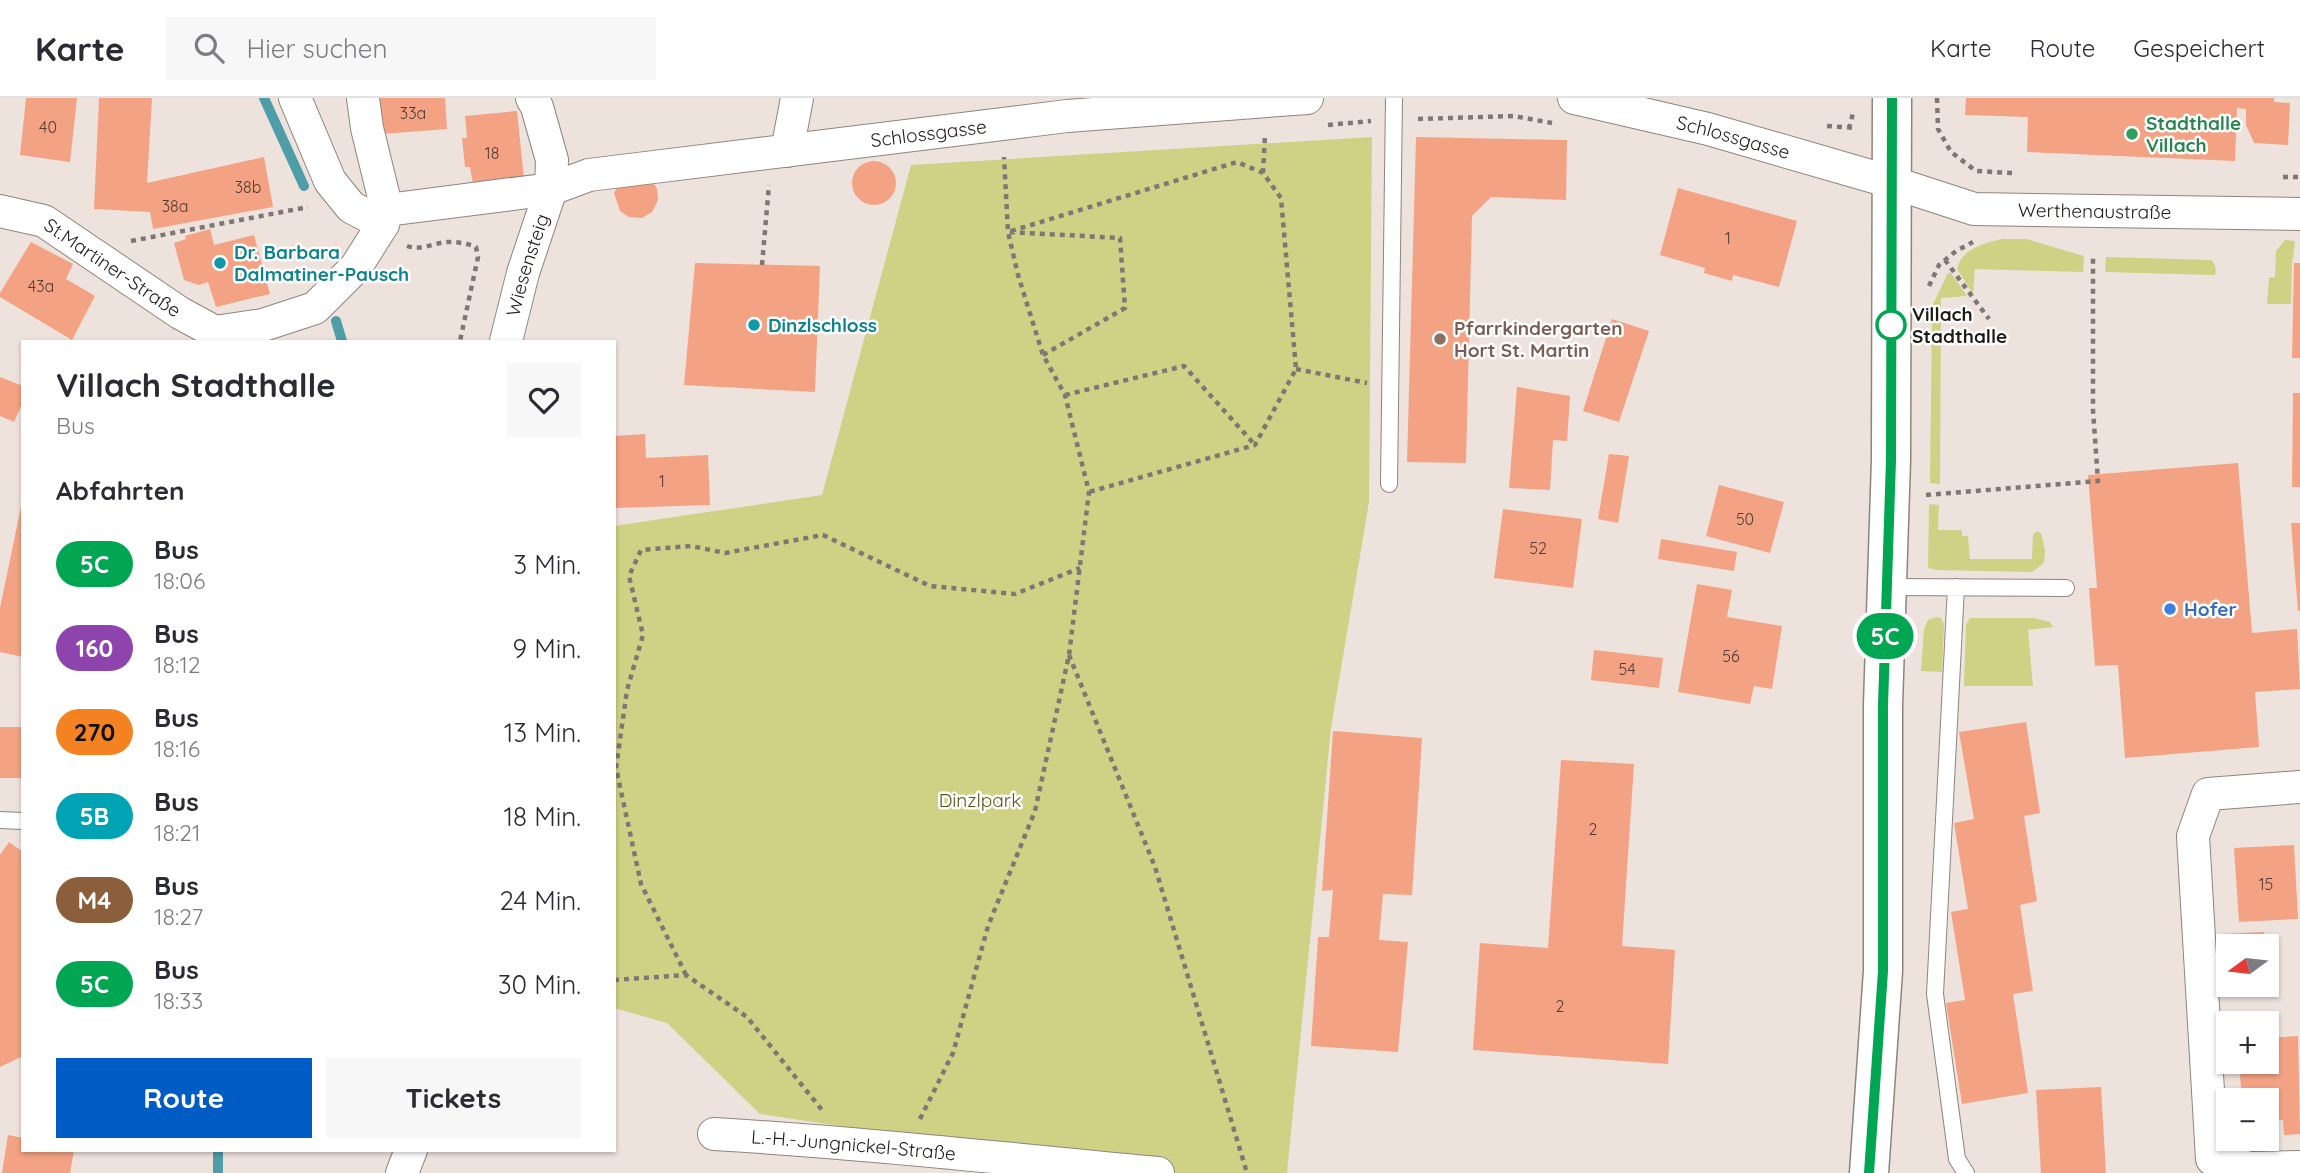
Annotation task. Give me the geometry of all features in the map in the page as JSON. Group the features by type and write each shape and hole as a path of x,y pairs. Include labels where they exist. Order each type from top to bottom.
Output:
{"main road":[{"path":"1869,1173 1883,971 1883,705 1891,460 1892,98"}],"street":[{"path":"295,98 330,181 351,207 390,225"},
{"path":"363,98 367,128 390,225"},
{"path":"532,98 552,160 551,189"},
{"path":"778,163 797,98"},
{"name":"Schlossgasse","path":"1574,98 1708,130 1891,182"},
{"name":"Schlossgasse","path":"390,225 551,189 589,175 778,163 1067,116 1312,112"},
{"name":"Werthenaustraße","path":"1891,182 1974,208 2300,214"},
{"name":"Wiesensteig","path":"506,340 523,273 551,189"},
{"path":"0,192 44,221"},
{"name":"St.Martiner-Straße","path":"0,211 44,221 213,337 263,325 315,308 356,267 390,225"},
{"path":"2300,787 2208,794 2193,836 2212,1159 2251,1168 2300,1167"},
{"name":"L.-H.-Jungnickel-Straße","path":"715,1134 845,1142 1158,1173"},
{"path":"402,1173 410,1152"}],"lane":[{"path":"1389,484 1394,98"},
{"path":"1886,587 2066,588"},
{"path":"1956,587 1935,994 1957,1159 1966,1173"},
{"path":"0,820 21,821"}],"path":[{"path":"1937,98 1938,129 1951,152 1976,171 2013,173"},
{"path":"1312,112 1393,119 1514,116 1555,123"},
{"path":"1263,173 1265,131"},
{"path":"905,1148 953,1053 988,926 1035,811 1069,655 1089,492 1065,395 1043,355 1018,275 1008,232 1003,151"},
{"path":"1008,232 1237,162 1263,173 1281,198 1296,369 1255,444 1089,492"},
{"path":"762,265 778,163"},
{"path":"2272,177 2300,177"},
{"path":"127,242 345,200"},
{"path":"390,225 410,248 446,242 467,243 476,247 478,257 460,340"},
{"path":"1008,232 1120,238 1125,308 1043,355"},
{"path":"1922,495 2098,481 2094,410 2093,254"},
{"path":"1945,260 1989,319"},
{"path":"1065,395 1184,366 1255,444"},
{"path":"1296,369 1389,387"},
{"path":"845,1142 811,1094 747,1017 686,975 641,884 617,768 627,690 643,635 629,576 641,550 691,546 725,553 823,535 930,586 1015,594 1080,568"},
{"path":"1069,655 1155,867 1247,1173"},
{"path":"616,980 686,975"}],"green space":[{"name":"Dinzlpark","path":"1372,137 1369,502 1331,728 1287,1173 1150,1173 760,1114 667,1023 616,1009 616,526 822,495 911,165"},
{"path":"2002,239 2026,239 2084,256 2083,272 1975,269 1973,294 1957,269 1959,262 1975,248"},
{"path":"2285,240 2295,241 2291,304 2267,304 2269,278 2275,277 2276,251"},
{"path":"2106,257 2211,260 2216,273 2105,272"},
{"path":"1948,273 1951,273 1967,296 1941,298 1940,484 1930,483 1932,318 1933,304"},
{"path":"1929,504 1939,505 1938,530 1962,530 1962,536 1968,536 1970,559 2032,559 2033,534 2037,531 2041,533 2045,550 2044,563 2032,572 1928,568"},
{"path":"1941,618 1944,624 1942,672 1921,671 1924,629 1928,620"},
{"path":"1970,618 2034,618 2050,622 2053,627 2028,630 2033,686 1964,686 1966,625"}],"building":[{"path":"26,98 77,98 70,162 20,155"},
{"path":"99,98 152,98 147,183 264,157 273,207 153,229 150,212 94,209"},
{"path":"379,98 445,98 447,129 382,134"},
{"name":"Stadthalle Villach","path":"1966,98 2274,98 2274,102 2290,103 2288,145 2254,143 2246,125 2246,109 2237,108 2235,161 2027,152 2028,117 1965,115"},
{"path":"517,111 524,179 473,184 470,167 465,167 462,138 467,138 465,116"},
{"name":"Pfarrkindergarten Hort St. Martin","path":"1416,137 1567,140 1566,200 1491,197 1472,216 1466,463 1407,462"},
{"path":"874,161 889,168 896,183 889,198 874,205 859,198 852,183 859,168"},
{"path":"622,179 651,180 657,188 658,200 652,212 642,218 629,217 620,211 614,193"},
{"path":"1678,188 1797,221 1779,287 1733,275 1732,281 1704,273 1705,268 1660,255"},
{"name":"Dr. Barbara Dalmatiner-Pausch","path":"210,229 214,245 254,235 270,294 216,307 208,282 199,285 184,280 174,243 186,239 185,236"},
{"path":"31,242 73,264 66,279 95,296 72,340 0,297"},
{"name":"Dinzlschloss","path":"695,263 820,266 815,392 684,385"},
{"path":"2294,263 2300,263 2300,358 2292,358"},
{"path":"1612,319 1649,331 1619,422 1583,411"},
{"path":"0,377 21,385 21,406 14,422 0,416"},
{"path":"1517,387 1570,396 1567,441 1553,440 1550,490 1509,488"},
{"path":"2293,393 2300,393 2300,487 2292,487"},
{"path":"645,434 646,458 708,455 710,505 616,508 616,436"},
{"path":"1609,454 1629,456 1618,523 1598,519"},
{"name":"Hofer","path":"2238,463 2252,633 2297,629 2300,689 2255,692 2259,747 2125,758 2118,665 2095,666 2089,588 2097,588 2088,475"},
{"path":"1719,485 1784,502 1770,553 1706,536"},
{"path":"21,507 21,657 0,652 0,608"},
{"path":"1503,509 1582,519 1573,588 1494,578"},
{"path":"2291,523 2300,523 2300,611 2298,611"},
{"path":"1661,539 1737,552 1734,571 1658,559"},
{"path":"1697,584 1732,590 1727,617 1782,626 1772,689 1754,686 1750,704 1678,692"},
{"path":"1594,650 1663,658 1659,688 1591,680"},
{"path":"2026,722 2040,813 2024,816 2037,901 2020,905 2033,991 2013,994 2028,1093 1962,1104 1946,1003 1965,1000 1951,912 1968,909 1954,823 1974,819 1959,732"},
{"path":"0,727 21,727 21,778 0,778"},
{"path":"1333,731 1422,738 1412,895 1383,894 1379,940 1408,942 1398,1052 1311,1046 1318,937 1329,937 1333,890 1322,891"},
{"path":"1561,760 1634,764 1622,946 1675,950 1668,1064 1473,1050 1480,943 1548,948"},
{"path":"9,842 21,851 21,1057 0,1067 0,855"},
{"path":"2294,845 2298,919 2239,922 2234,848"},
{"path":"2264,932 2264,934 2223,934"},
{"path":"2298,1036 2300,1134 2284,1135 2283,1120 2279,1120 2279,1088 2241,1088 2240,1074 2279,1074 2279,1037"},
{"path":"2101,1087 2106,1173 2041,1173 2036,1090"},
{"path":"8,1135 21,1138 21,1152 74,1152 70,1173 2,1173"}],"waterway":[{"path":"264,98 304,186"},
{"path":"336,321 342,340"},
{"path":"218,1152 218,1173"}],"bus line":[{"name":"5C","path":"1869,1173 1883,971 1883,705 1891,460 1892,98"}],"place":[{"name":"Stadthalle Villach","path":"2132,134"},
{"name":"Dr. Barbara Dalmatiner-Pausch","path":"220,263"},
{"name":"Dinzlschloss","path":"754,325"},
{"name":"Villach Stadthalle","path":"1891,325"},
{"name":"Pfarrkindergarten Hort St. Martin","path":"1440,339"},
{"name":"Hofer","path":"2170,609"}]}
